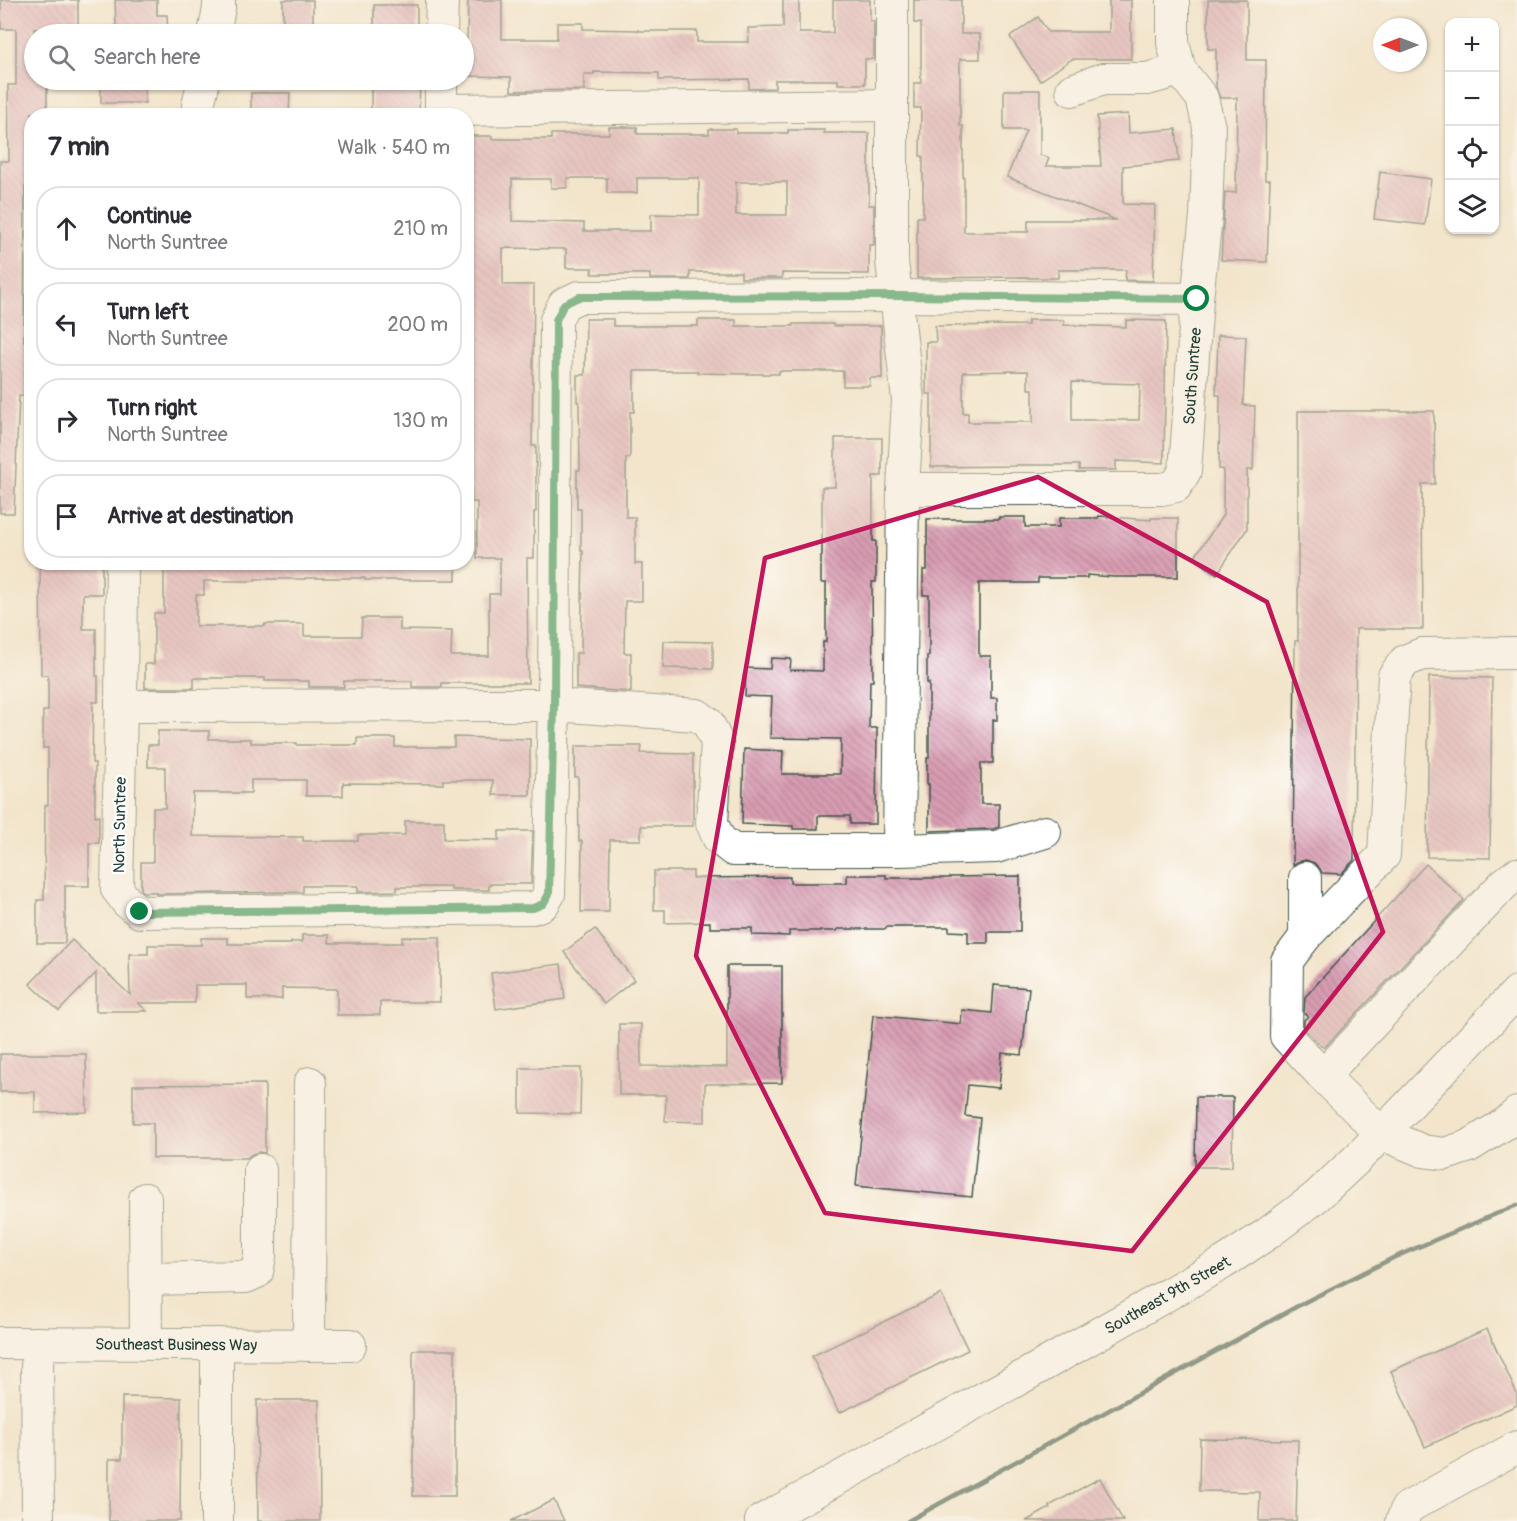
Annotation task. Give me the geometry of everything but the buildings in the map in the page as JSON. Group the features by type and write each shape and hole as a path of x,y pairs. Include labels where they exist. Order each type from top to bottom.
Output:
{"street":[{"path":"216,24 219,0"},
{"path":"441,24 442,0"},
{"path":"892,0 892,261 908,400 903,489 899,850"},
{"name":"South Suntree","path":"903,489 1162,489 1176,486 1185,471 1197,299 1206,216 1209,127 1202,98 1180,70 1173,43 1173,0"},
{"path":"1071,90 1103,79 1147,79 1180,70"},
{"path":"199,108 202,90"},
{"path":"441,90 441,108"},
{"path":"474,112 892,105"},
{"name":"North Suntree","path":"122,570 117,889 127,902 140,912 533,908 543,904 549,894 554,705 556,320 564,304 579,297 897,296 1197,299"},
{"path":"1517,653 1422,654 1405,662 1394,676 1384,855 1305,937 1287,961 1286,1036 1382,1134 1423,1151 1445,1154 1469,1146 1506,1123 1517,1113"},
{"path":"121,706 554,705 697,715 708,723 717,742 712,823 719,839 733,850 899,850 996,847 1045,832"},
{"path":"1323,1076 1504,884 1517,874"},
{"path":"1305,879 1305,937"},
{"name":"Southeast 9th Street","path":"761,1521 1024,1376 1223,1263 1268,1234 1316,1197 1382,1134 1517,992"},
{"path":"309,1345 310,1083"},
{"path":"146,1279 246,1277 257,1272 261,1256 261,1170"},
{"path":"145,1199 146,1343"},
{"name":"Southeast Business Way","path":"0,1343 350,1345"},
{"path":"37,1343 38,1521"},
{"path":"217,1344 217,1521"},
{"path":"1402,1521 1407,1508 1517,1447"}],"highlighted area":[{"path":"1038,477 1267,602 1383,932 1132,1251 825,1213 696,956 765,558"}],"railway":[{"path":"908,1521 1305,1302 1395,1257 1517,1205"}],"route":[{"path":"140,912 533,908 543,904 549,894 554,705 556,320 564,304 579,297 897,296 1197,299"}]}
